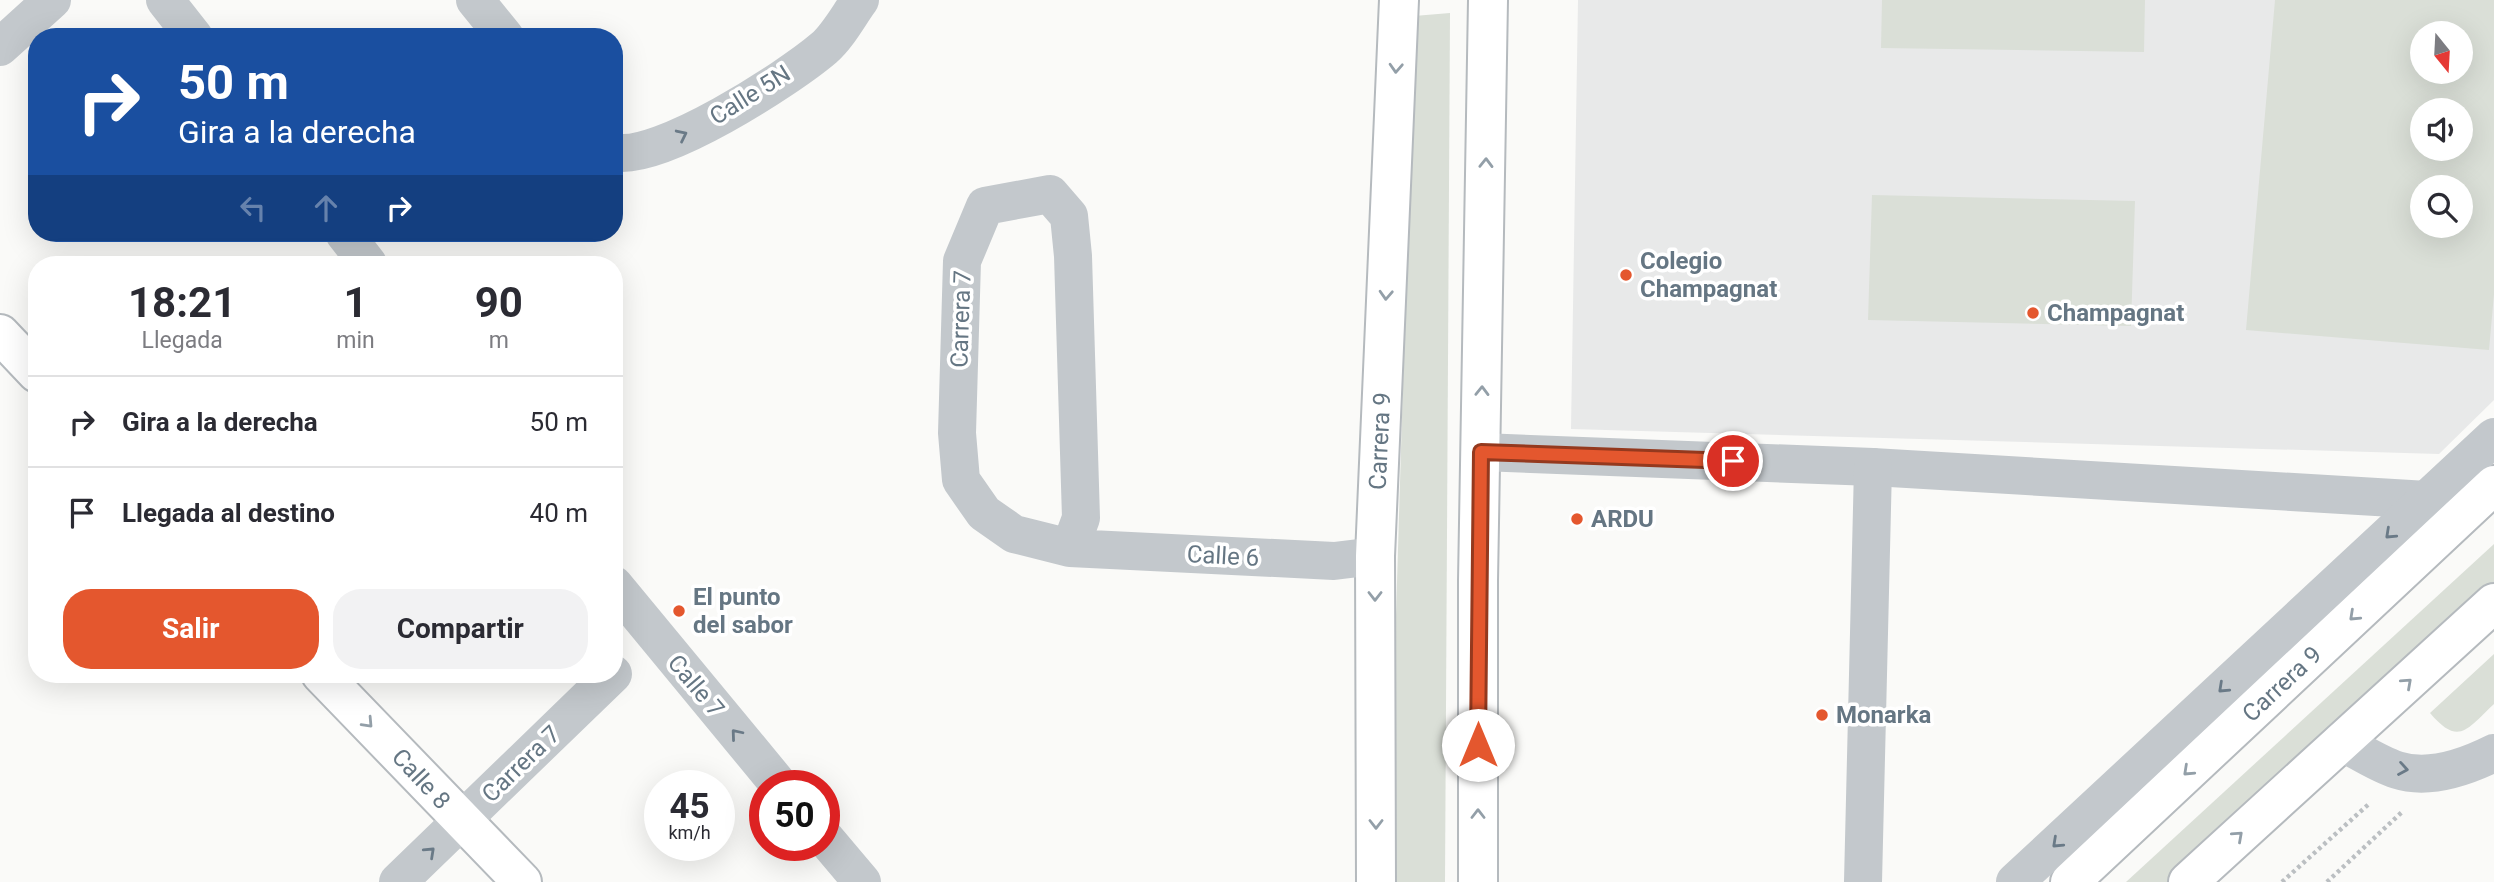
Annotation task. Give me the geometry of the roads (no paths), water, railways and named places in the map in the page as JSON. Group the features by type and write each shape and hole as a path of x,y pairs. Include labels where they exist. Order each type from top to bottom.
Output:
{"main road":[{"name":"Carrera 9","path":"1376,882 1375,556 1399,0"},
{"path":"1478,882 1478,581 1488,0"},
{"path":"0,334 28,364"},
{"name":"Carrera 9","path":"2070,882 2483,496"},
{"path":"2197,879 2341,742 2494,603"},
{"name":"Calle 8","path":"330,683 461,822 522,882"}],"street":[{"path":"0,47 51,0"},
{"path":"165,0 187,28"},
{"path":"475,0 498,28"},
{"name":"Calle 5N","path":"623,152 655,148 732,110 826,47 860,0"},
{"name":"Carrera 7","path":"1050,194 1069,216 1073,256 1081,518 1070,548 1014,534 984,513 961,480 957,433 962,261 985,206 1050,194"},
{"path":"351,242 362,256"},
{"path":"2015,882 2494,437"},
{"path":"1481,452 1873,467 2427,500 2483,496"},
{"path":"1863,882 1873,467"},
{"name":"Calle 6","path":"1070,548 1334,561 1375,556"},
{"name":"Calle 7","path":"623,597 766,770"},
{"name":"Carrera 7","path":"623,663 652,635"},
{"name":"Carrera 7","path":"398,882 603,683"},
{"path":"2341,742 2398,770 2431,772 2469,765 2494,753"},
{"path":"840,856 862,882"}],"place":[{"name":"Colegio Champagnat","path":"1626,275"},
{"name":"Champagnat","path":"2033,313"},
{"name":"ARDU","path":"1577,519"},
{"name":"El punto del sabor","path":"679,611"},
{"name":"Monarka","path":"1822,715"}]}
